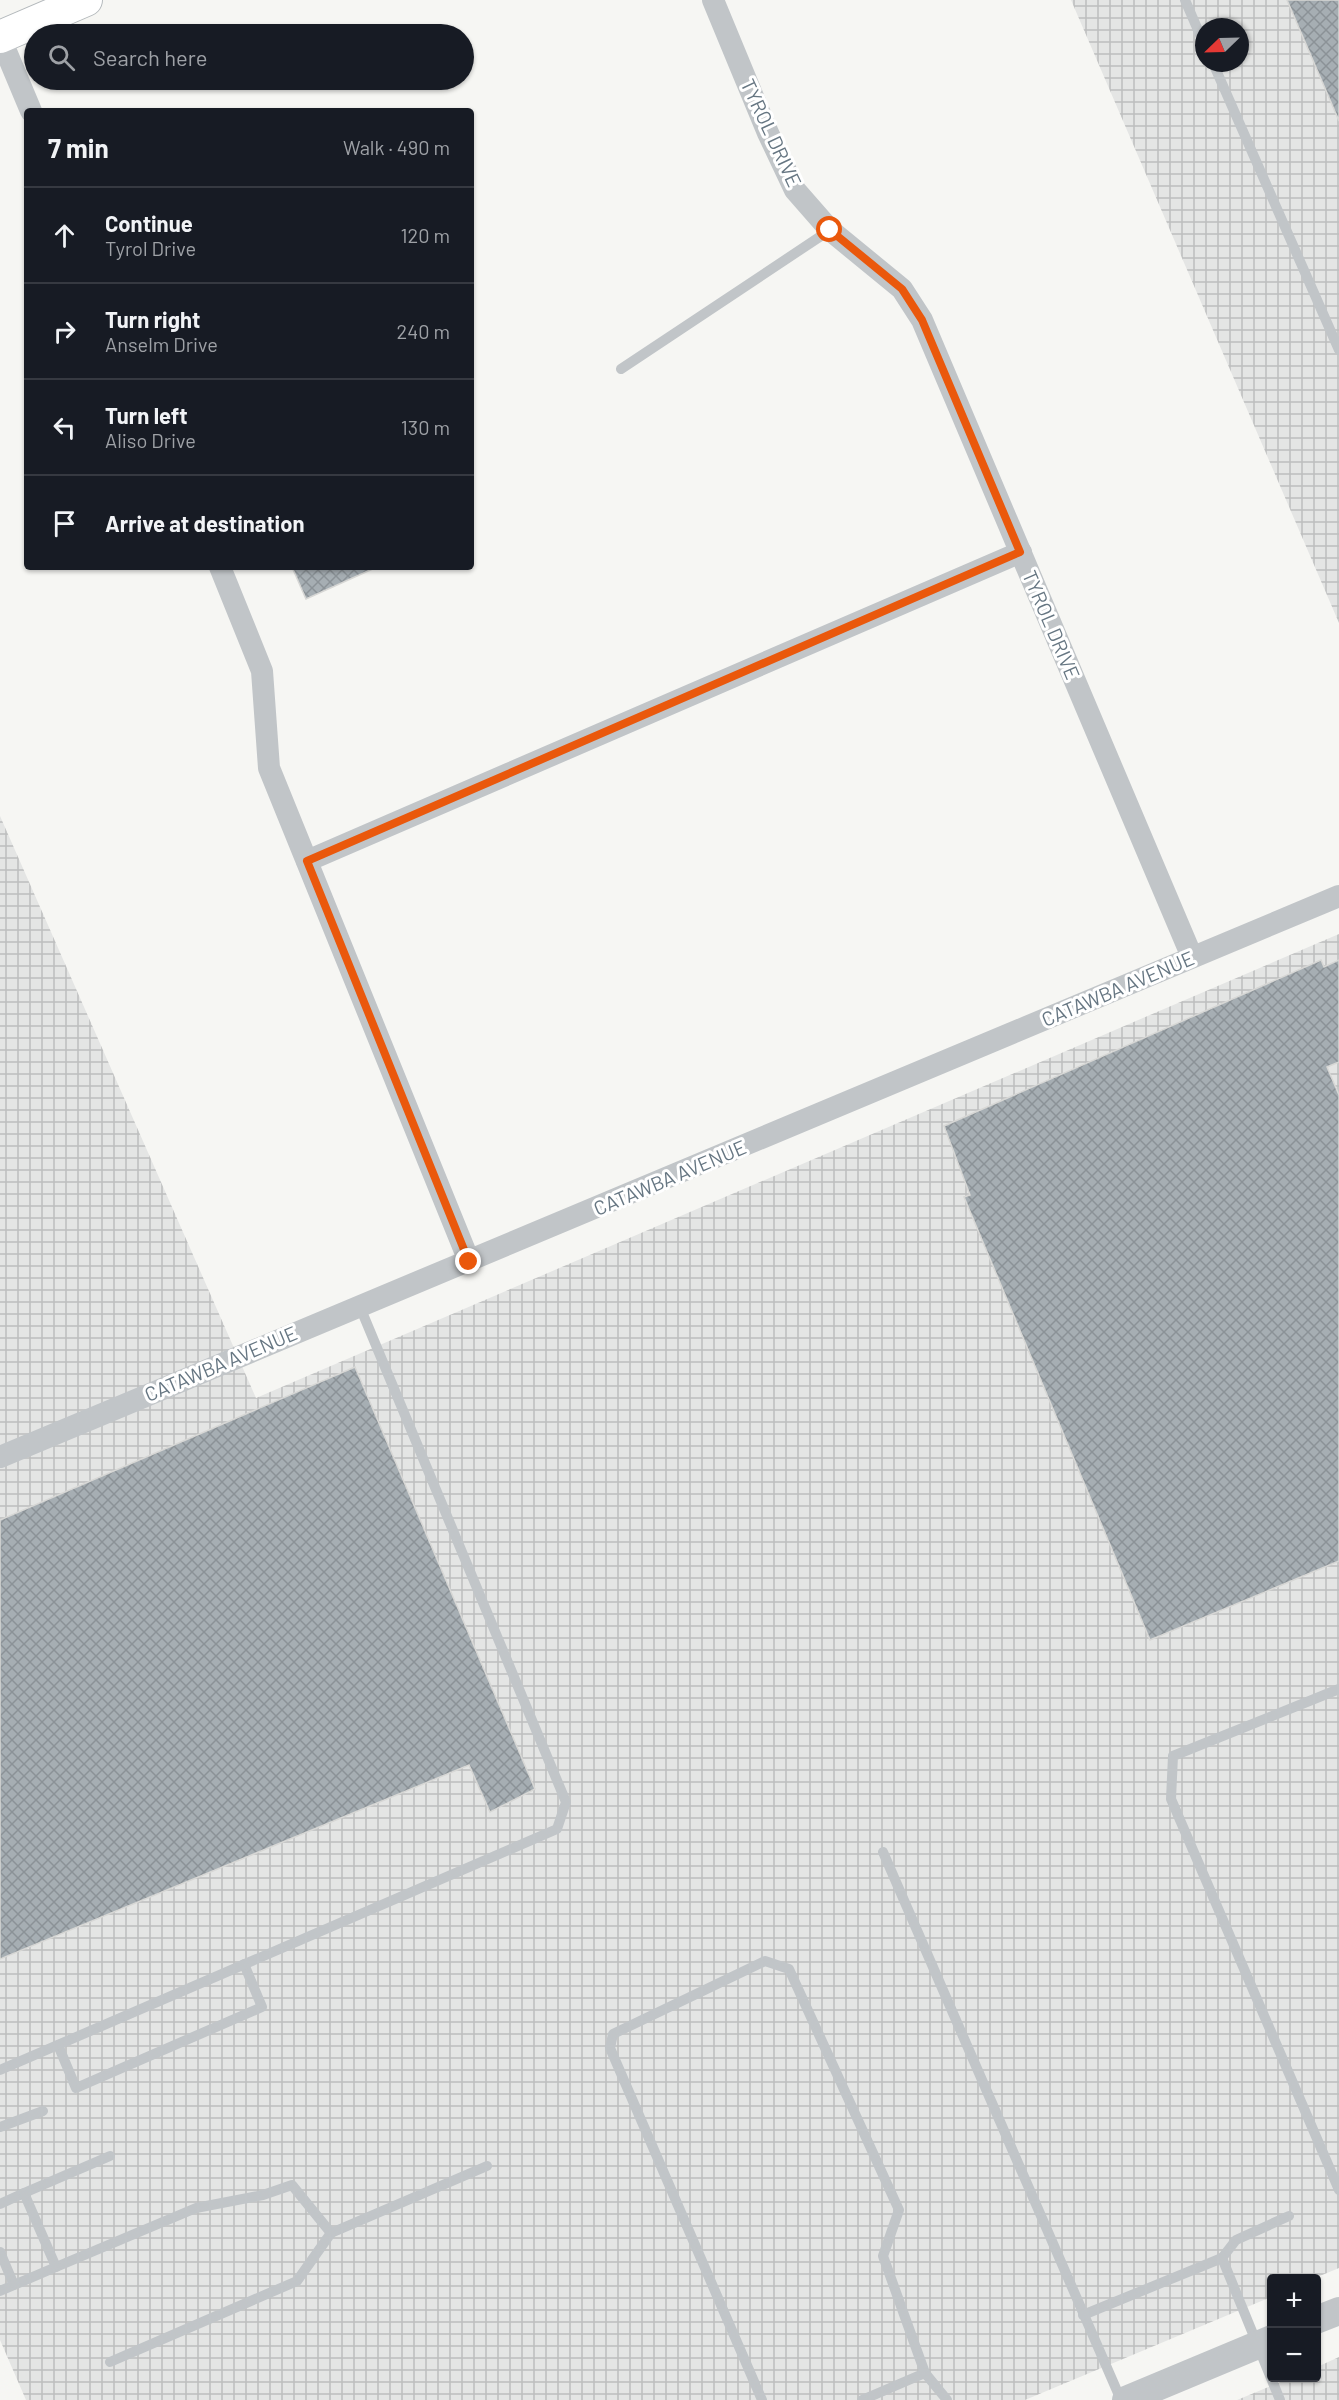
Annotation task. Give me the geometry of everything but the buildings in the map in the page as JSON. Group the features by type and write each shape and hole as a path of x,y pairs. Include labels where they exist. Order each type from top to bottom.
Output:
{"main road":[{"path":"30,24 86,0"},
{"path":"0,37 24,27"}],"street":[{"name":"TYROL DRIVE","path":"713,0 768,133 795,190 830,230 902,289 922,320 1192,957"},
{"path":"0,37 30,108"},
{"path":"307,861 1020,552"},
{"path":"221,570 262,671 269,768 469,1262"},
{"name":"CATAWBA AVENUE","path":"0,1457 1339,896"},
{"path":"1321,2318 1339,2311"},
{"path":"1126,2400 1265,2342"}],"lane":[{"path":"1185,0 1195,23"},
{"path":"1216,72 1339,350"},
{"path":"621,369 830,230"},
{"path":"0,2070 557,1828 566,1802 360,1306"},
{"path":"1339,1689 1173,1756 1171,1799 1339,2190"},
{"path":"884,1852 1121,2400"},
{"path":"762,2400 610,2048 613,2034 765,1961 789,1969 899,2210 883,2256 925,2373 947,2400"},
{"path":"58,2045 76,2088 262,2007 244,1964"},
{"path":"0,2127 43,2111"},
{"path":"0,2204 110,2156"},
{"path":"110,2362 297,2281 331,2234 487,2166"},
{"path":"0,2291 196,2208 262,2195 292,2185 331,2234"},
{"path":"24,2193 56,2267"},
{"path":"1083,2315 1222,2258 1236,2240 1289,2216"},
{"path":"0,2252 14,2285"},
{"path":"1222,2258 1265,2342 1280,2400"},
{"path":"862,2400 925,2373"}],"shaded area":[{"path":"1071,0 1339,0 1339,623"},
{"path":"0,816 256,1398 1339,934 1339,2268 1321,2276 1267,2274 1267,2299 1025,2400 26,2400 0,2340"},
{"path":"1339,2357 1339,2400 1237,2400 1280,2382 1321,2382 1321,2365"}],"route":[{"path":"469,1262 307,861 1020,552 922,320 902,289 864,255 830,230"}]}
